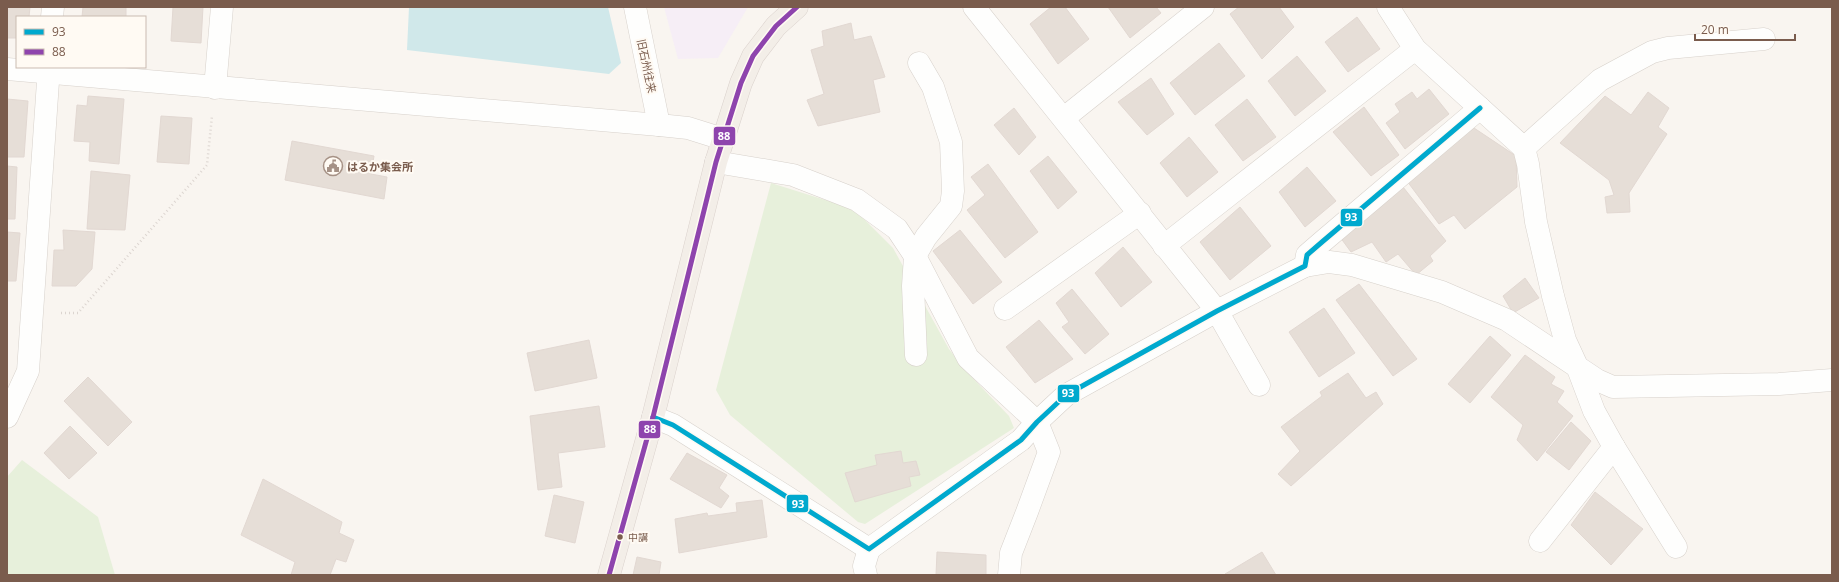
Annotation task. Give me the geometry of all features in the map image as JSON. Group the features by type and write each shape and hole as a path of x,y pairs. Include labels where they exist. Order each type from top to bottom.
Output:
{"main road":[{"path":"609,575 653,417 716,162 741,83 753,56 776,26 797,7"}],"street":[{"path":"215,88 222,7"},
{"name":"旧石州往来","path":"635,7 659,125"},
{"path":"974,7 1217,311 1259,385"},
{"path":"1388,7 1416,49 1524,148 1528,164 1536,222 1552,296 1565,340 1577,366 1594,411 1614,447 1676,547"},
{"path":"1064,118 1198,8"},
{"path":"1524,148 1600,80 1652,52 1668,48 1764,39"},
{"path":"1164,246 1416,49"},
{"path":"916,355 912,286 915,256 926,238 951,206 953,191 951,142 933,87 919,63"},
{"path":"7,69 49,70 215,88 659,125 688,128 723,139"},
{"path":"7,417 28,371 49,70"},
{"path":"1305,266 1307,255 1480,108"},
{"path":"716,162 793,175 857,200 897,230 915,256 968,358 1037,422 1048,452 1011,553 1009,575"},
{"path":"1005,309 1140,213"},
{"path":"653,417 673,425 863,566 1021,440 1037,422 1066,396 1217,311 1305,266 1329,262 1352,265 1442,292 1507,320 1597,380 1613,387 1779,384 1832,380"},
{"path":"1540,541 1614,447"}],"path":[{"path":"32,313 78,314 207,165 215,88"}],"shaded area":[{"path":"664,7 748,7 718,58 678,59"}],"green space":[{"path":"771,183 854,209 893,248 949,349 966,371 1009,416 1014,428 865,524 858,522 730,415 716,390"},
{"path":"22,460 98,517 115,575 7,575 7,477"}],"water":[{"path":"409,7 608,7 621,63 609,74 407,50"}],"building":[{"path":"7,7 30,7 29,16 16,16 16,38 7,38"},
{"path":"83,7 126,7 126,16 82,16"},
{"path":"173,7 203,7 201,43 171,41"},
{"path":"1051,7 1065,7 1089,39 1058,64 1030,24"},
{"path":"1108,7 1156,7 1161,13 1130,38"},
{"path":"1239,7 1279,7 1294,27 1262,59 1230,14"},
{"path":"1357,17 1380,49 1348,72 1325,42"},
{"path":"851,23 854,40 871,36 885,77 873,80 880,112 818,126 807,100 824,94 811,50 824,46 822,31"},
{"path":"1219,43 1245,76 1195,115 1170,83"},
{"path":"1297,56 1326,91 1295,116 1268,81"},
{"path":"1151,78 1174,114 1147,135 1118,102"},
{"path":"1429,89 1449,114 1405,149 1386,123 1400,112 1395,104 1412,92 1417,99"},
{"path":"1648,92 1669,108 1658,127 1667,134 1629,193 1630,212 1607,213 1605,197 1614,195 1609,180 1560,143 1605,96 1631,115"},
{"path":"88,96 124,99 119,164 89,161 90,142 74,141 77,105 87,106"},
{"path":"7,99 28,101 24,157 7,157"},
{"path":"1247,99 1276,137 1243,161 1215,125"},
{"path":"1364,107 1399,155 1371,176 1333,132"},
{"path":"1014,108 1036,137 1019,155 994,125"},
{"path":"161,116 192,118 189,164 157,162"},
{"path":"1474,128 1516,156 1517,187 1465,229 1454,215 1439,224 1407,181"},
{"path":"1189,137 1218,172 1187,197 1160,163"},
{"path":"292,141 374,156 371,174 387,177 384,199 285,180"},
{"path":"1048,156 1077,192 1058,209 1030,171"},
{"path":"988,164 1038,232 1005,258 967,210 985,195 971,177"},
{"path":"7,166 17,167 15,219 7,219"},
{"path":"1307,167 1336,201 1305,227 1279,192"},
{"path":"91,171 130,175 125,230 87,229"},
{"path":"1403,187 1446,241 1430,256 1433,261 1416,275 1398,254 1386,262 1372,242 1351,252 1340,237"},
{"path":"1240,207 1271,246 1230,280 1200,242"},
{"path":"63,230 95,232 92,269 76,286 52,286 54,250 64,250"},
{"path":"960,230 1002,282 973,304 933,251"},
{"path":"7,232 20,233 16,281 7,281"},
{"path":"1123,247 1152,282 1121,307 1095,273"},
{"path":"1525,278 1539,298 1513,313 1503,296"},
{"path":"1359,284 1417,359 1393,376 1336,300"},
{"path":"1072,289 1109,334 1085,354 1062,327 1069,322 1056,303"},
{"path":"1324,308 1355,353 1319,377 1289,332"},
{"path":"1039,320 1073,359 1035,383 1006,347"},
{"path":"1490,336 1511,355 1470,403 1448,384"},
{"path":"589,340 597,378 535,391 527,353"},
{"path":"1525,355 1555,377 1551,384 1564,391 1557,402 1573,416 1537,461 1517,440 1523,425 1491,397"},
{"path":"1348,373 1366,398 1376,392 1383,404 1291,486 1278,474 1300,451 1281,427 1322,396 1320,392"},
{"path":"88,377 132,422 108,446 64,401"},
{"path":"599,406 605,447 558,453 562,487 538,490 530,416"},
{"path":"1571,422 1591,441 1569,470 1546,452"},
{"path":"70,426 97,453 69,479 44,453"},
{"path":"901,451 903,463 916,461 920,475 909,477 911,486 855,502 845,473 877,465 875,455"},
{"path":"687,453 727,475 719,488 729,496 721,508 670,479"},
{"path":"263,479 342,522 339,533 354,540 346,562 336,559 330,575 291,575 295,562 241,535"},
{"path":"1595,492 1643,529 1611,565 1571,525"},
{"path":"554,495 584,502 575,543 545,536"},
{"path":"762,500 767,537 679,553 675,519 707,513 708,516 737,512 736,503"},
{"path":"937,552 986,555 986,575 936,575"},
{"path":"1262,552 1276,575 1225,575 1225,574"},
{"path":"637,557 661,562 659,575 633,575"}],"transit line":[{"name":"88","path":"609,575 653,417 716,162 741,83 753,56 776,26 797,7"},
{"name":"93","path":"653,417 673,425 869,549 1021,440 1037,422 1066,395 1217,311 1305,266 1307,255 1480,108"}],"place":[{"name":"はるか集会所","path":"333,166"},
{"name":"中講","path":"620,537"}]}
